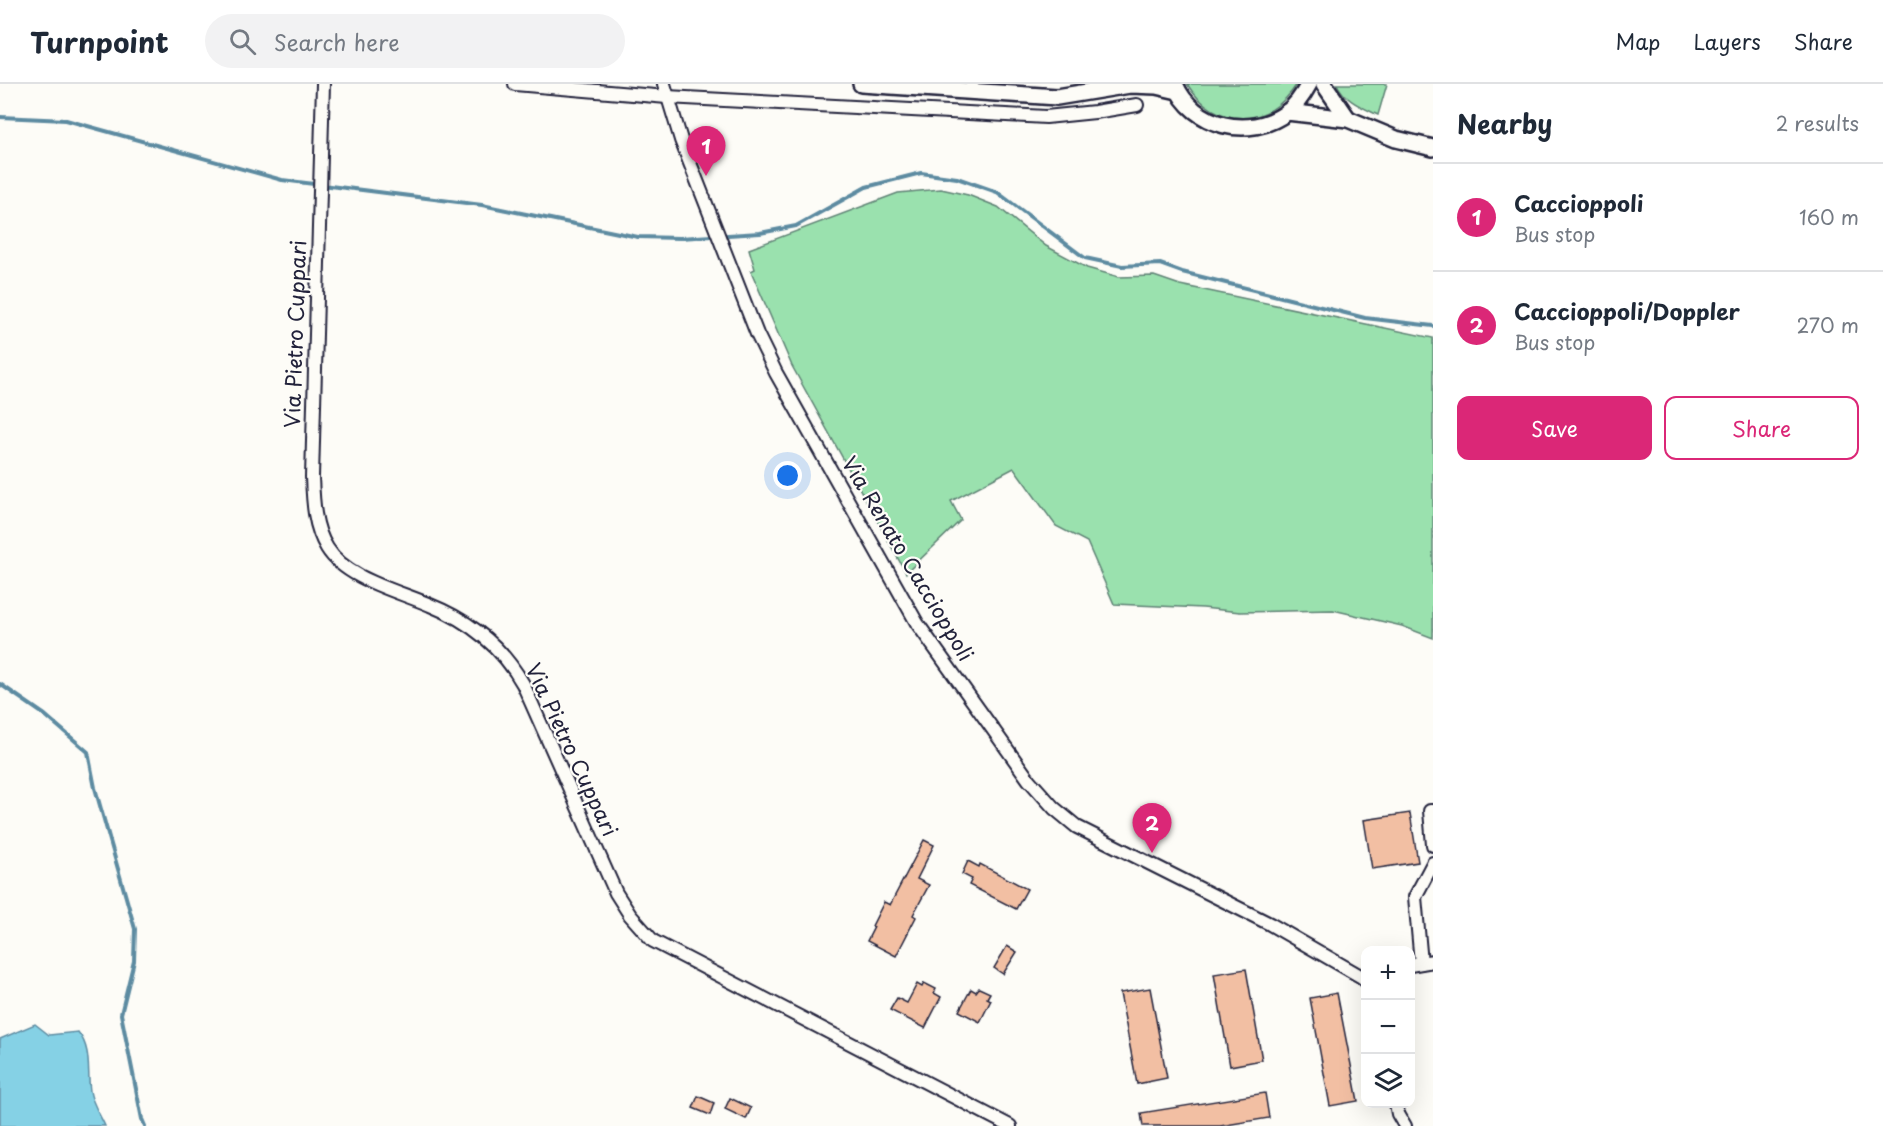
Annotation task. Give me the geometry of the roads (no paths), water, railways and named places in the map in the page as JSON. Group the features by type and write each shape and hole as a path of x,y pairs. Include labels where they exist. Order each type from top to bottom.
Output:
{"street":[{"name":"Via Pietro Cuppari","path":"322,84 312,477 316,520 329,551 340,563 359,576 453,615 474,628 494,645 523,684 616,893 630,915 653,940 1010,1126"},
{"path":"515,84 667,97 1046,117 1137,105"},
{"name":"Via Renato Caccioppoli","path":"664,84 681,140 758,334 776,373 917,622 960,685 1038,790 1065,818 1089,834 1270,924 1361,976"},
{"path":"861,84 1057,97 1131,84 1177,87 1189,105 1203,117 1237,128 1255,127 1272,122 1300,100 1309,84"},
{"path":"1324,84 1348,119"},
{"path":"1287,112 1348,119 1396,140 1433,148"},
{"path":"1433,811 1430,812 1433,845"},
{"path":"1422,963 1415,897 1433,863"},
{"path":"1397,1108 1406,1126"}],"water":[{"path":"35,1024 49,1035 78,1032 87,1053 91,1095 105,1126 0,1126 0,1039"}],"waterway":[{"path":"0,117 66,120 282,180 482,205 638,237 680,238 760,233 796,226 866,187 921,173 957,178 997,192 1085,258 1122,266 1160,264 1182,272 1365,318 1433,326"},
{"path":"0,684 45,715 88,752 95,788 135,929 134,961 121,1014 145,1126"}],"place":[{"name":"Caccioppoli","path":"706,176"},
{"name":"Caccioppoli/Doppler","path":"1152,853"}]}
